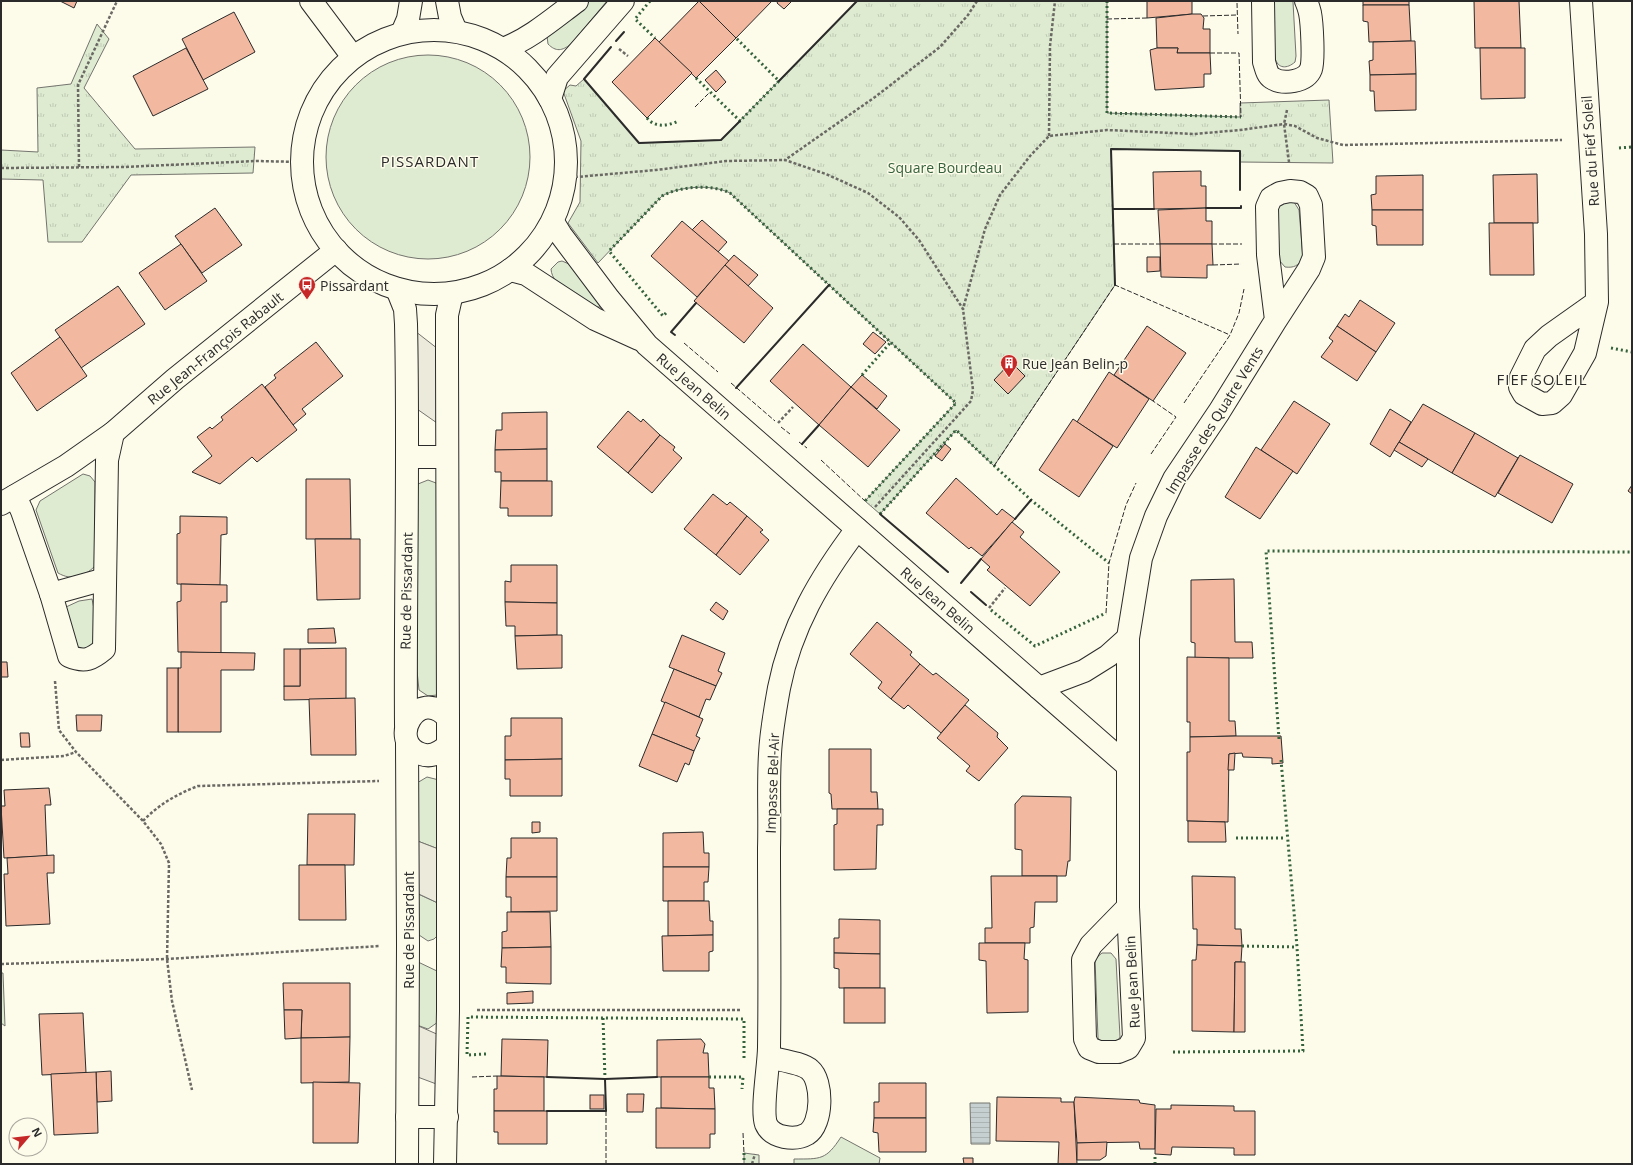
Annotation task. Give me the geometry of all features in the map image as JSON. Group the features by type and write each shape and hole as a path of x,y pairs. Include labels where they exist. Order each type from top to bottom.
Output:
{"street":[{"path":"311,1 353,57"},
{"path":"402,33 408,19 411,1"},
{"path":"447,1 450,17 456,31"},
{"path":"503,49 527,38 577,1"},
{"path":"550,99 557,77 622,1"},
{"path":"1263,1 1264,62 1271,78 1278,81 1299,80 1306,76 1310,70 1312,62 1310,13 1306,1"},
{"name":"Rue du Fief Soleil","path":"1581,1 1596,234 1597,302"},
{"path":"426,30 456,31 483,39 503,49 525,66 550,99 561,126 566,151 565,178 553,222 532,251 510,270 493,280 473,288 452,293 424,294 397,289 376,281 357,269 336,250 319,228 306,196 301,162 304,134 313,107 327,83 353,57 370,45 402,33 426,30"},
{"path":"1276,320 1268,255 1267,207 1271,198 1280,193 1290,191"},
{"name":"Impasse des Quatre Vents","path":"1128,766 1128,638 1141,558 1156,516 1174,479 1219,412 1309,269 1314,257 1311,205 1307,196 1300,192 1290,191"},
{"name":"Rue Jean Belin","path":"553,222 580,260 642,340 1128,766 1128,907 1134,1038 1128,1048 1118,1052 1099,1052 1089,1048 1085,1039 1083,960 1091,945 1128,907"},
{"name":"Rue Jean-François Rabault","path":"69,656 51,594 22,510 8,500 66,466 113,433 175,380 336,250"},
{"name":"Rue Jean Belin","path":"510,270 526,274 595,319 642,340"},
{"name":"Rue de Pissardant","path":"397,289 405,309 406,324 408,457 406,612 408,945 407,1164"},
{"path":"444,1164 447,1117 448,1011 447,315 452,293"},
{"path":"69,656 78,660 94,657 104,649 107,460 113,433"},
{"path":"408,457 447,457"},
{"name":"Impasse Bel-Air","path":"769,1057 770,753 780,688 792,640 811,597 833,561 857,528"},
{"path":"51,594 104,579"},
{"path":"1039,688 1084,671 1108,656 1128,638"},
{"path":"448,718 435,708 427,707 412,715 407,734 411,749 424,756 438,754 448,745"},
{"path":"407,1117 447,1117"}],"path":[{"path":"79,167 78,85 117,1"},
{"path":"785,160 875,97 940,47 968,16 977,1"},
{"path":"1049,136 1050,46 1055,1"},
{"path":"1289,81 1288,106 1284,124 1290,191"},
{"path":"857,528 919,457 971,401 973,390 963,309 985,229 1000,195 1030,156 1049,136 1107,130 1194,134 1284,124 1295,126 1317,138 1343,144 1589,140"},
{"path":"565,178 656,170 726,161 785,160 826,174 868,193 899,217 918,240 963,309"},
{"path":"1,168 124,167 256,161 301,162"},
{"path":"69,656 54,668 59,730 76,752 143,821 161,844 169,863 168,958 172,1001 192,1090"},
{"path":"1,760 64,756 76,752"},
{"path":"143,821 150,814 180,793 198,786 386,781 407,783"},
{"path":"1,964 168,958 408,945"},
{"path":"448,1011 770,1010"}],"green space":[{"path":"590,1 607,1 571,44 559,50 548,44 547,36 552,29"},
{"name":"Square Bourdeau","path":"857,1 1107,1 1107,113 1240,117 1240,103 1329,100 1333,163 1240,162 1240,151 1111,149 1115,285 994,466 956,430 880,514 865,501 956,403 730,193 714,188 696,187 678,190 662,196 598,263 568,223 580,202 581,141 563,91 570,85 576,86 584,79 639,143 721,140"},
{"path":"1270,1 1293,2 1296,56 1295,62 1286,67 1278,64 1275,58"},
{"path":"97,24 109,39 84,88 135,149 255,147 253,173 131,175 82,242 48,242 43,180 1,179 1,150 38,152 37,88 71,84"},
{"path":"418,55 438,55 467,62 493,78 507,92 523,118 530,147 530,167 523,196 507,222 493,236 467,252 458,255 438,259 418,259 389,252 363,236 349,222 333,196 330,187 326,167 326,147 333,118 349,92 363,78 389,62 398,59"},
{"path":"1283,200 1294,202 1299,210 1303,258 1296,266 1291,267 1285,267 1279,260 1277,212"},
{"path":"562,261 569,264 601,303 601,307 597,307 576,296 556,282 551,269 558,262"},
{"path":"83,474 90,476 95,482 95,566 87,573 78,577 68,577 58,573 36,510 40,501"},
{"path":"428,480 436,483 442,496 437,695 428,696 419,690 417,671 415,500 418,484"},
{"path":"92,599 97,624 95,647 80,654 72,644 66,607 79,601"},
{"path":"427,777 439,780 441,850 415,840 417,783"},
{"path":"416,893 440,904 438,935 434,939 428,941 416,933"},
{"path":"1102,953 1111,953 1116,959 1120,1037 1117,1042 1101,1042 1098,1038 1095,959"},
{"path":"416,961 439,972 438,1022 428,1029 414,1024"},
{"path":"1,973 3,973 5,1026 1,1023"},
{"path":"841,1137 880,1158 879,1164 794,1164 794,1159 811,1159 822,1157 836,1145"},
{"path":"744,1153 759,1155 759,1164 744,1164"}],"shaded area":[{"path":"406,324 447,356 447,430 417,409"},
{"path":"415,840 441,850 440,904 408,889"},
{"path":"414,1024 448,1039 447,1088 415,1076"},
{"path":"970,1103 990,1103 990,1144 971,1144"}],"building":[{"path":"60,1 77,1 74,8"},
{"path":"699,1 772,1 736,38"},
{"path":"699,1 736,38 696,78 659,42"},
{"path":"778,1 792,1 784,9 777,3"},
{"path":"1147,1 1192,1 1192,14 1147,18"},
{"path":"1363,1 1409,1 1409,5 1363,5"},
{"path":"1474,1 1519,1 1521,48 1475,48"},
{"path":"1363,5 1409,5 1411,41 1369,42 1368,22 1363,21"},
{"path":"234,12 255,52 203,80 182,39"},
{"path":"1201,14 1204,18 1203,29 1210,29 1210,53 1177,53 1178,48 1157,48 1156,18"},
{"path":"655,38 692,73 647,118 612,82"},
{"path":"1415,41 1416,74 1370,75 1369,61 1373,60 1373,42"},
{"path":"186,48 208,89 153,116 133,76"},
{"path":"1157,48 1178,48 1177,53 1210,53 1211,74 1204,74 1204,87 1155,90 1150,50"},
{"path":"1480,48 1525,48 1525,98 1481,99"},
{"path":"716,70 726,82 716,92 705,80"},
{"path":"1416,74 1416,110 1375,111 1374,91 1370,91 1370,75"},
{"path":"1201,171 1201,186 1206,186 1206,208 1154,209 1153,172"},
{"path":"1537,174 1538,223 1494,223 1493,175"},
{"path":"1423,175 1423,210 1372,210 1371,195 1376,194 1376,176"},
{"path":"215,208 242,245 202,273 175,236"},
{"path":"1206,208 1206,221 1212,221 1212,244 1160,244 1158,210"},
{"path":"1372,210 1423,210 1423,245 1377,245 1376,226 1372,225"},
{"path":"702,220 727,242 718,252 692,230"},
{"path":"682,221 729,261 697,297 651,256"},
{"path":"1489,223 1533,223 1534,275 1490,275"},
{"path":"181,244 207,281 165,310 139,273"},
{"path":"1160,244 1212,244 1213,265 1207,265 1207,278 1161,277"},
{"path":"734,255 758,275 748,286 725,265"},
{"path":"1147,257 1160,257 1160,271 1147,272"},
{"path":"725,265 773,308 744,343 694,301"},
{"path":"118,286 145,324 81,368 55,330"},
{"path":"1360,300 1395,323 1376,352 1337,326 1345,314 1349,317"},
{"path":"1147,326 1186,353 1153,401 1114,375"},
{"path":"1337,326 1376,352 1357,381 1321,357 1333,341 1329,338"},
{"path":"873,332 886,342 875,354 863,344"},
{"path":"60,337 87,376 37,411 11,373"},
{"path":"316,342 343,376 302,409 306,414 293,425 265,387 276,378 274,375"},
{"path":"803,344 851,387 819,425 770,381"},
{"name":"Rue Jean Belin-p","path":"1011,362 1025,376 1008,394 994,380"},
{"path":"1109,372 1149,399 1117,448 1077,422"},
{"path":"862,375 887,396 877,409 851,387"},
{"path":"262,384 297,430 257,462 252,457 220,484 192,472 212,456 197,437 210,427 212,429 223,420 221,417"},
{"path":"851,387 900,430 868,467 819,425"},
{"path":"1294,401 1330,424 1297,474 1261,450"},
{"path":"1423,404 1475,433 1452,473 1399,442"},
{"path":"1390,409 1411,422 1390,457 1370,444"},
{"path":"628,411 641,422 643,419 660,435 628,473 597,447"},
{"path":"547,412 547,449 495,450 496,430 502,430 502,413"},
{"path":"1073,419 1113,446 1079,497 1039,470"},
{"path":"1475,433 1518,458 1495,497 1452,473"},
{"path":"660,435 675,447 673,450 682,458 652,493 628,473"},
{"path":"1399,442 1428,459 1422,467 1394,450"},
{"path":"945,444 951,449 942,461 935,456"},
{"path":"1256,447 1293,471 1260,519 1225,497"},
{"path":"547,449 547,481 501,481 501,472 495,472 495,450"},
{"path":"1520,455 1573,484 1552,523 1498,493"},
{"path":"956,478 997,515 1002,509 1015,519 982,556 971,547 969,549 926,513"},
{"path":"306,479 350,479 351,539 306,539"},
{"path":"501,481 552,481 552,516 508,516 508,508 500,508"},
{"path":"1632,485 1632,494 1628,491"},
{"path":"713,494 727,505 730,502 747,516 716,555 684,529"},
{"path":"180,516 227,517 227,534 221,535 220,585 177,584 177,534 180,533"},
{"path":"747,516 763,530 760,532 769,540 740,575 716,555"},
{"path":"1012,522 1024,532 1020,537 1060,572 1030,606 987,570 990,567 981,559"},
{"path":"315,539 360,539 360,599 317,600"},
{"path":"511,565 557,565 557,603 505,602 505,581 511,582"},
{"path":"1234,579 1235,642 1252,642 1253,658 1195,658 1195,643 1191,642 1191,580"},
{"path":"181,584 227,585 227,602 221,602 221,653 178,652 177,602 181,601"},
{"path":"505,602 557,603 557,635 515,636 515,626 506,626"},
{"path":"716,602 728,611 723,620 710,610"},
{"path":"877,622 912,652 910,655 920,664 891,699 878,688 882,682 850,654"},
{"path":"334,628 336,643 308,643 308,629"},
{"path":"562,635 562,668 517,669 515,636"},
{"path":"682,635 725,653 718,671 722,673 716,686 669,667"},
{"path":"346,648 346,699 284,700 284,686 300,686 300,649"},
{"path":"284,649 300,649 300,686 284,686"},
{"path":"181,652 255,653 254,670 221,670 221,732 178,732 178,668 181,668"},
{"path":"1187,657 1229,658 1229,721 1235,721 1236,736 1190,737 1190,722 1187,722"},
{"path":"1,662 7,662 8,677 1,677"},
{"path":"920,664 933,675 936,673 969,700 941,733 908,705 904,709 891,699"},
{"path":"167,668 178,668 178,732 167,732"},
{"path":"674,669 716,686 710,700 706,699 699,717 661,701"},
{"path":"355,698 356,755 311,755 309,699"},
{"path":"665,702 703,719 696,736 700,738 694,751 652,734"},
{"path":"965,705 998,733 997,737 1008,748 979,781 966,771 970,766 937,738"},
{"path":"76,715 102,715 101,731 77,731"},
{"path":"511,718 562,718 562,759 505,760 505,736 511,736"},
{"path":"20,733 29,733 30,747 21,747"},
{"path":"652,734 694,751 689,765 685,763 677,782 639,766"},
{"path":"1281,736 1283,763 1272,764 1272,758 1243,757 1242,753 1229,754 1228,822 1187,821 1187,752 1190,752 1190,737"},
{"path":"829,749 871,749 871,792 877,792 878,809 832,809 831,794 829,793"},
{"path":"1235,753 1234,770 1228,770 1229,754"},
{"path":"562,759 562,796 510,796 510,779 505,779 505,760"},
{"path":"49,788 51,805 45,805 47,856 4,858 1,806 5,806 4,790"},
{"path":"1022,796 1071,797 1070,861 1068,861 1066,876 1022,876 1022,850 1015,849 1015,804"},
{"path":"837,809 883,809 883,825 877,825 876,869 834,870 834,825 837,824"},
{"path":"308,814 355,814 354,865 307,865"},
{"path":"1188,821 1225,822 1226,842 1188,842"},
{"path":"532,822 540,822 540,832 532,833"},
{"path":"703,832 704,853 709,853 709,867 663,867 663,833"},
{"path":"511,838 557,838 557,877 506,877 507,858 511,858"},
{"path":"54,855 54,873 47,873 50,924 6,926 4,874 8,874 7,858"},
{"path":"299,865 345,865 346,920 299,920"},
{"path":"663,867 709,867 708,882 704,882 704,901 663,901"},
{"path":"991,876 1057,876 1057,902 1035,902 1034,927 1030,928 1030,943 985,943 985,928 992,928"},
{"path":"1192,876 1235,877 1235,929 1241,929 1242,946 1197,945 1197,929 1193,929"},
{"path":"506,877 557,877 557,911 511,912 511,897 506,897"},
{"path":"668,901 709,901 710,921 713,921 713,935 668,936"},
{"path":"507,912 550,912 551,947 502,948 502,932 507,931"},
{"path":"839,919 880,920 880,954 834,953 834,938 839,938"},
{"path":"713,935 713,951 709,952 709,971 663,971 662,936"},
{"path":"979,943 1025,943 1024,959 1028,960 1028,1012 987,1013 986,961 979,960"},
{"path":"1197,945 1242,946 1241,962 1235,962 1234,1032 1192,1031 1192,960 1196,960"},
{"path":"551,947 551,984 506,983 506,967 501,967 502,948"},
{"path":"834,953 880,954 880,988 839,988 839,969 834,968"},
{"path":"1235,962 1245,962 1245,1032 1234,1032"},
{"path":"283,983 350,983 350,1037 301,1038 302,1010 284,1010"},
{"path":"844,988 885,988 885,1023 844,1023"},
{"path":"533,991 533,1003 507,1004 507,993"},
{"path":"284,1010 302,1010 301,1038 285,1039"},
{"path":"83,1013 86,1073 42,1075 39,1014"},
{"path":"350,1037 349,1082 301,1083 301,1038"},
{"path":"502,1039 548,1040 547,1077 501,1076"},
{"path":"701,1039 705,1044 703,1053 708,1053 709,1077 657,1077 657,1040"},
{"path":"111,1071 112,1101 97,1102 96,1072"},
{"path":"96,1072 98,1133 54,1135 51,1074"},
{"path":"497,1076 544,1077 544,1111 494,1111 494,1089 497,1089"},
{"path":"661,1077 709,1077 709,1088 714,1088 715,1109 661,1108"},
{"path":"313,1082 360,1083 358,1143 313,1143"},
{"path":"879,1083 926,1083 926,1118 874,1118 874,1102 879,1102"},
{"path":"627,1094 644,1094 643,1112 627,1112"},
{"path":"590,1095 604,1095 604,1109 590,1109"},
{"path":"997,1097 1061,1098 1061,1102 1074,1102 1077,1164 1058,1164 1059,1142 996,1141"},
{"path":"1075,1097 1139,1100 1140,1103 1155,1105 1155,1149 1140,1149 1139,1142 1077,1143 1074,1102"},
{"path":"1171,1105 1234,1106 1234,1111 1255,1111 1255,1155 1234,1155 1234,1148 1172,1147 1171,1155 1155,1154 1156,1109 1171,1109"},
{"path":"656,1108 715,1109 715,1134 710,1134 710,1148 656,1148"},
{"path":"494,1111 547,1111 547,1144 498,1144 498,1132 494,1132"},
{"path":"874,1118 926,1118 926,1152 879,1152 878,1133 873,1132"},
{"path":"1107,1142 1106,1156 1100,1160 1077,1160 1077,1143"},
{"path":"963,1158 973,1158 973,1164 964,1164"}],"hedge":[{"path":"650,1 635,19 655,38"},
{"path":"1107,1 1107,113 1241,117"},
{"path":"696,78 740,121 779,81 736,38"},
{"path":"647,118 658,125 670,124 678,121"},
{"path":"1619,148 1632,147"},
{"path":"666,313 663,316 609,251 662,196 678,190 696,187 714,188 730,193 956,403 865,501"},
{"path":"862,375 890,343"},
{"path":"1611,348 1632,352"},
{"path":"880,514 956,430 1031,500 1109,563"},
{"path":"1279,739 1266,551 1632,552"},
{"path":"991,610 1035,646 1106,613"},
{"path":"1173,1052 1303,1051 1297,947 1281,760"},
{"path":"1236,838 1286,838"},
{"path":"1242,946 1297,947"},
{"path":"486,1054 467,1055 468,1017 744,1019 744,1059"},
{"path":"603,1018 605,1079"},
{"path":"709,1077 743,1077 742,1089"},
{"path":"744,1153 744,1164"},
{"path":"1155,1154 1155,1164"}],"fence":[{"path":"1237,3 1238,34"},
{"path":"1203,16 1237,15"},
{"path":"1107,19 1147,18"},
{"path":"1210,53 1239,53 1241,117"},
{"path":"695,107 710,92"},
{"path":"1114,244 1160,244"},
{"path":"1212,244 1242,244"},
{"path":"1213,265 1241,264"},
{"path":"994,466 1115,285 1230,335"},
{"path":"1184,403 1230,335 1239,313 1244,289"},
{"path":"684,343 718,372"},
{"path":"731,383 775,421"},
{"path":"1151,454 1176,417 1153,401"},
{"path":"781,427 790,434"},
{"path":"799,442 807,448"},
{"path":"821,460 865,501"},
{"path":"1106,613 1109,563 1126,505 1136,483"},
{"path":"472,1077 497,1076"},
{"path":"606,1111 606,1164"},
{"path":"743,1133 744,1153"}],"wall":[{"path":"779,81 857,1"},
{"path":"616,41 624,32"},
{"path":"611,47 584,79 639,143 721,140 740,121"},
{"path":"1115,285 1111,149 1240,151 1240,190"},
{"path":"1206,208 1241,208 1241,206"},
{"path":"1113,209 1154,209"},
{"path":"736,388 829,285"},
{"path":"675,335 671,332 696,303"},
{"path":"802,444 819,425"},
{"path":"1015,519 1031,500"},
{"path":"880,514 948,572"},
{"path":"961,583 981,559"},
{"path":"971,592 986,605"},
{"path":"547,1077 605,1079"},
{"path":"547,1111 606,1111 605,1079 657,1077"}],"place":[{"name":"Pissardant","path":"307,300"},
{"name":"Rue Jean Belin-p","path":"1009,378"}],"district":[{"name":"PISSARDANT","path":"430,161"},
{"name":"FIEF SOLEIL","path":"1542,379"}]}
